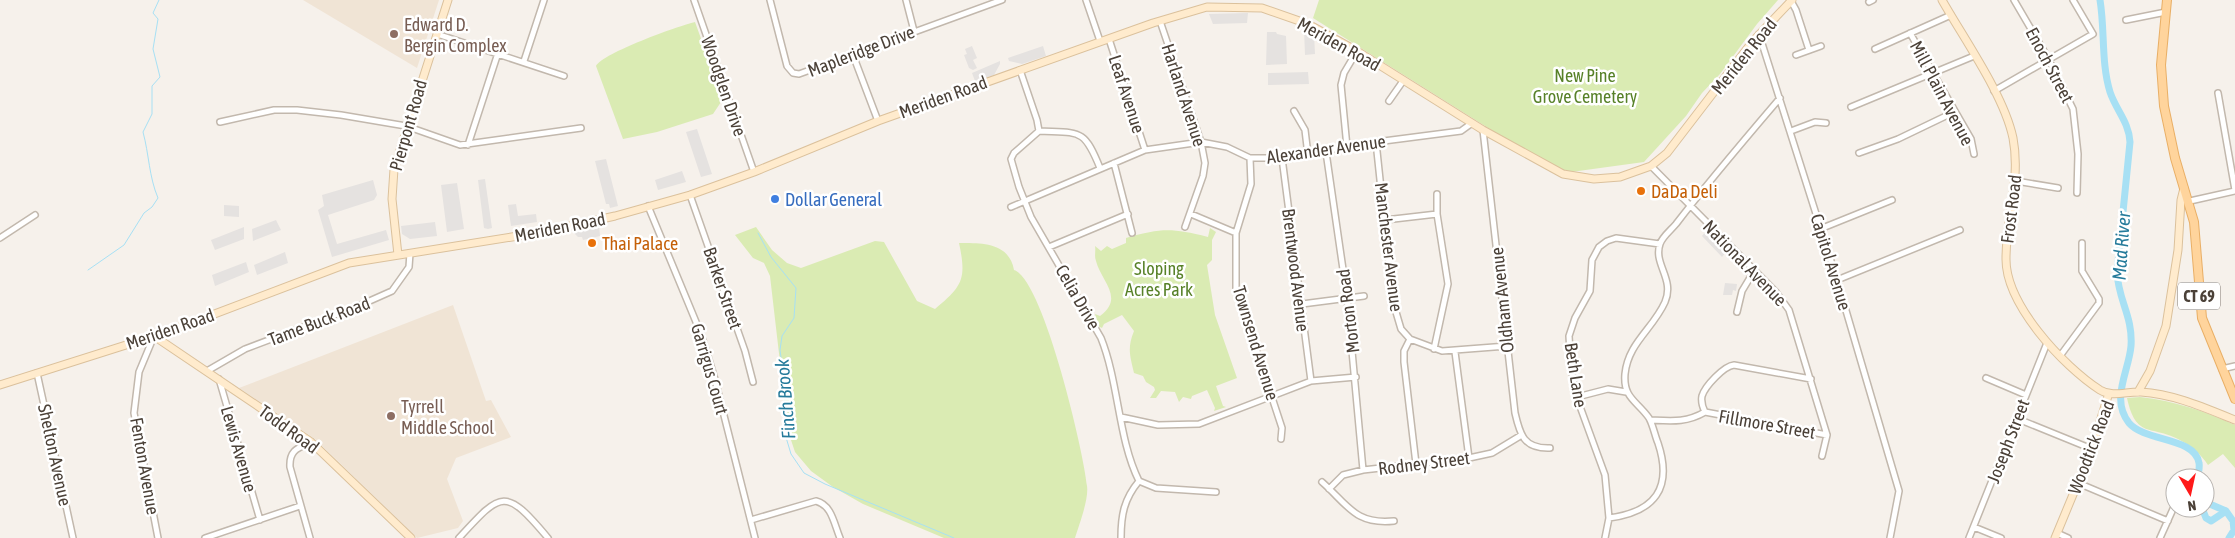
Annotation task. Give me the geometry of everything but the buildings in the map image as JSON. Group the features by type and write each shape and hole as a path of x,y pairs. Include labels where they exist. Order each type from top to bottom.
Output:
{"main road":[{"name":"Pierpont Road","path":"398,254 392,199 396,158 448,0"},
{"name":"Frost Road","path":"1942,0 1994,90 2012,135 2016,181 2006,253 2007,275 2015,296 2047,343 2100,389 2113,394"},
{"name":"Woodtick Road","path":"2056,536 2113,394 2138,392 2150,370 2166,326 2179,243 2181,200 2185,187 2172,148 2161,84 2167,0"},
{"name":"Meriden Road","path":"0,384 154,336 336,267 398,254 543,232 596,221 690,195 754,172 878,120 1207,4 1269,10 1308,24 1357,51 1483,130 1563,174 1580,178 1608,178 1632,174 1651,166 1667,153 1759,33 1792,1"},
{"name":"CT 69","path":"2185,187 2196,230 2201,314 2235,399"},
{"name":"Todd Road","path":"154,336 311,442 411,538"},
{"path":"2138,392 2189,402 2235,420"}],"street":[{"path":"524,61 544,0"},
{"name":"Woodglen Drive","path":"694,0 754,172"},
{"name":"Mapleridge Drive","path":"770,0 787,66 792,73 804,74 989,2 1002,0"},
{"path":"906,0 914,31"},
{"path":"1086,0 1100,41"},
{"name":"Enoch Street","path":"2014,0 2048,58 2073,109 2078,154 2077,193"},
{"path":"1994,90 2093,34 2073,0"},
{"path":"1792,1 1810,50"},
{"path":"2126,20 2166,12"},
{"path":"1874,49 1951,15"},
{"name":"Harland Avenue","path":"1160,21 1201,142 1205,163 1191,214 1185,227"},
{"name":"Capitol Avenue","path":"1759,33 1820,229 1838,280 1899,491 1890,538"},
{"name":"Mill Plain Avenue","path":"1910,33 1971,139 1974,154"},
{"path":"437,34 524,61 564,76"},
{"name":"Leaf Avenue","path":"1109,38 1146,150"},
{"path":"1796,54 1821,46"},
{"path":"1347,147 1341,85 1344,73 1357,51"},
{"path":"468,145 498,53"},
{"path":"853,55 878,120"},
{"path":"1852,107 1931,72 1974,56"},
{"path":"1020,70 1039,131 1078,134 1084,137 1100,168"},
{"path":"1389,101 1403,80"},
{"path":"2190,201 2235,191 2218,93"},
{"path":"1609,518 1629,516 1653,501 1663,482 1664,462 1650,420 1626,392 1625,374 1630,351 1664,304 1668,292 1668,281 1659,258 1660,244 1688,205 1780,98"},
{"path":"220,122 274,110 297,110 406,126 460,145 581,128"},
{"path":"1294,111 1304,130 1308,155"},
{"path":"1859,153 1898,139 1954,111"},
{"path":"1791,131 1815,122 1826,123"},
{"name":"Alexander Avenue","path":"1011,207 1146,150 1201,142 1226,147 1250,158 1282,158 1376,142 1461,131 1472,123"},
{"name":"Oldham Avenue","path":"1483,130 1507,346 1520,436"},
{"name":"Celia Drive","path":"1039,131 1014,153 1011,165 1024,201 1102,338 1134,472 1139,481"},
{"name":"Manchester Avenue","path":"1376,142 1393,302 1401,329 1410,339"},
{"name":"Morton Road","path":"1326,152 1347,297 1356,377 1363,470"},
{"name":"Townsend Avenue","path":"1250,158 1251,184 1236,233 1236,288 1282,428 1281,439"},
{"name":"Brentwood Avenue","path":"1282,158 1311,381"},
{"path":"1114,163 1132,233"},
{"name":"National Avenue","path":"1651,166 1776,292 1789,310 1827,435"},
{"path":"2016,181 2058,188"},
{"path":"1434,349 1448,284 1437,194"},
{"name":"Barker Street","path":"690,195 745,351 753,382"},
{"path":"1820,229 1892,200"},
{"name":"Garrigus Court","path":"648,206 701,334 755,538"},
{"path":"1049,247 1128,214"},
{"path":"1191,214 1236,233"},
{"path":"1385,220 1438,214"},
{"path":"0,238 35,215"},
{"path":"1838,280 1960,230"},
{"name":"Beth Lane","path":"1605,538 1609,518 1606,475 1577,397 1570,360 1569,336 1575,318 1590,291 1592,260 1596,251 1606,240 1616,238 1660,244"},
{"path":"2060,356 2099,299 2082,271 2082,242"},
{"name":"Tame Buck Road","path":"207,371 245,349 356,307 392,291 409,267 410,253"},
{"path":"1737,312 1742,291 1754,271"},
{"path":"1302,304 1364,296"},
{"name":"Fenton Avenue","path":"154,336 138,372 134,413 158,538"},
{"path":"1416,464 1404,362 1404,351 1410,339 1434,349 1455,352 1507,346"},
{"name":"Joseph Street","path":"1969,538 2047,343"},
{"path":"1455,352 1469,458"},
{"path":"1705,412 1702,408 1702,396 1716,377 1728,366 1734,365 1811,379"},
{"path":"2222,369 2235,366"},
{"name":"Shelton Avenue","path":"37,373 73,538"},
{"path":"1121,417 1158,425 1184,426 1199,424 1311,381 1356,377"},
{"path":"1986,378 2026,394"},
{"name":"Lewis Avenue","path":"219,379 260,520"},
{"path":"1577,397 1608,389 1626,392"},
{"name":"Fillmore Street","path":"1650,420 1682,422 1694,419 1705,412 1827,435"},
{"path":"2018,419 2092,449"},
{"path":"1822,456 1827,435"},
{"path":"1520,436 1532,445 1550,448"},
{"name":"Rodney Street","path":"1329,489 1343,475 1363,470 1469,458 1492,453 1520,436"},
{"path":"310,538 300,506 289,457 293,451 311,442"},
{"path":"1121,538 1123,507 1128,494 1139,481 1156,488 1216,492"},
{"path":"1322,482 1350,511 1365,520 1381,523 1394,521"},
{"path":"2078,483 2168,520 2160,538"},
{"path":"751,520 816,501 822,503 830,511 840,538"},
{"path":"459,538 486,508 496,502 516,503 548,538"},
{"path":"205,538 300,506"},
{"path":"1974,527 2001,538"},
{"path":"2056,536 2068,538"}],"shaded area":[{"name":"Edward D. Bergin Complex","path":"303,0 439,0 417,68"},
{"path":"1248,13 1247,23 1213,24 1209,14"},
{"path":"1304,29 1314,33 1315,54 1305,55"},
{"path":"1267,32 1276,32 1286,36 1287,64 1266,65"},
{"path":"972,46 977,58 973,60 977,68 973,70 969,68 964,55 967,54 965,49"},
{"path":"1043,46 1046,56 1022,64 1009,61 1008,58"},
{"path":"1000,61 994,75 975,81 972,73"},
{"path":"1308,72 1309,84 1268,85 1268,73"},
{"path":"697,129 712,174 701,177 686,132"},
{"path":"606,159 618,206 610,208 609,204 606,204 595,161"},
{"path":"682,171 686,182 658,190 655,180"},
{"path":"485,179 492,228 488,229 484,228 478,180"},
{"path":"373,180 377,195 374,200 328,215 337,244 386,230 389,240 332,257 318,210 324,206 322,195"},
{"path":"457,183 464,229 447,232 441,185"},
{"path":"516,204 518,216 536,214 537,222 511,226 508,205"},
{"path":"224,205 239,206 239,217 224,216"},
{"path":"276,220 281,230 253,241 252,229"},
{"path":"435,222 437,236 410,239 402,234 401,226"},
{"path":"599,224 600,236 583,240 582,237 578,237 573,232 587,228 588,230 589,227"},
{"path":"244,227 244,239 215,250 211,240"},
{"path":"1706,231 1727,251 1722,257 1702,236"},
{"path":"285,252 288,263 257,275 254,265"},
{"path":"246,262 249,272 215,286 212,275"},
{"path":"1725,283 1737,284 1736,291 1733,290 1732,295 1723,295"},
{"name":"Tyrrell Middle School","path":"453,305 486,401 491,400 511,437 456,458 447,479 463,521 458,528 417,538 315,439 239,388"}],"green space":[{"name":"New Pine Grove Cemetery","path":"1319,0 1778,0 1757,24 1720,74 1702,93 1686,116 1644,162 1571,172 1557,168 1493,131 1313,18"},
{"path":"695,22 723,99 713,114 657,132 623,139 596,66 612,54 626,47"},
{"path":"756,227 772,250 787,263 801,268 875,241 884,242 917,301 935,309 957,288 960,281 962,266 959,243 985,244 1000,249 1006,254 1014,270 1025,280 1037,303 1049,333 1070,405 1087,486 1087,498 1075,538 944,538 863,504 833,487 811,471 795,452 788,431 770,276 764,263 753,258 735,235"},
{"name":"Sloping Acres Park","path":"1210,228 1216,232 1212,240 1212,260 1207,265 1215,315 1237,378 1216,386 1223,406 1226,407 1214,411 1215,408 1207,390 1192,396 1191,399 1183,397 1179,402 1175,392 1161,391 1156,398 1150,398 1155,390 1154,387 1146,382 1143,376 1134,373 1130,357 1130,347 1134,331 1122,315 1104,324 1102,328 1098,326 1095,314 1100,316 1107,309 1111,303 1111,296 1096,261 1095,246 1101,251 1107,246 1112,249 1126,243 1126,238 1167,230 1208,237"},
{"path":"2140,397 2189,407 2235,425 2235,468 2223,454 2208,465 2199,454 2182,441 2146,429 2140,425 2135,420 2127,398"}],"waterway":[{"path":"88,270 124,245 144,213 152,207 158,198 143,132 152,114 152,86 160,77 153,49 158,19 153,13 159,0"},
{"name":"Mad River","path":"2100,0 2107,81 2110,92 2125,122 2130,142 2117,272 2131,335 2130,356 2122,385 2121,404 2129,423 2136,429 2189,448 2196,455 2199,468"},
{"name":"Finch Brook","path":"758,233 771,257 796,288 794,318 782,336 780,350 785,387 785,434 791,454 804,473 825,484 954,538"},
{"path":"2215,506 2226,511"},
{"name":"Mad River","path":"2206,518 2211,521 2226,511 2233,521 2234,530 2229,538"}],"place":[{"name":"Edward D. Bergin Complex","path":"394,34"},
{"name":"DaDa Deli","path":"1641,191"},
{"name":"Dollar General","path":"775,199"},
{"name":"Thai Palace","path":"592,243"},
{"name":"Tyrrell Middle School","path":"391,416"}]}
